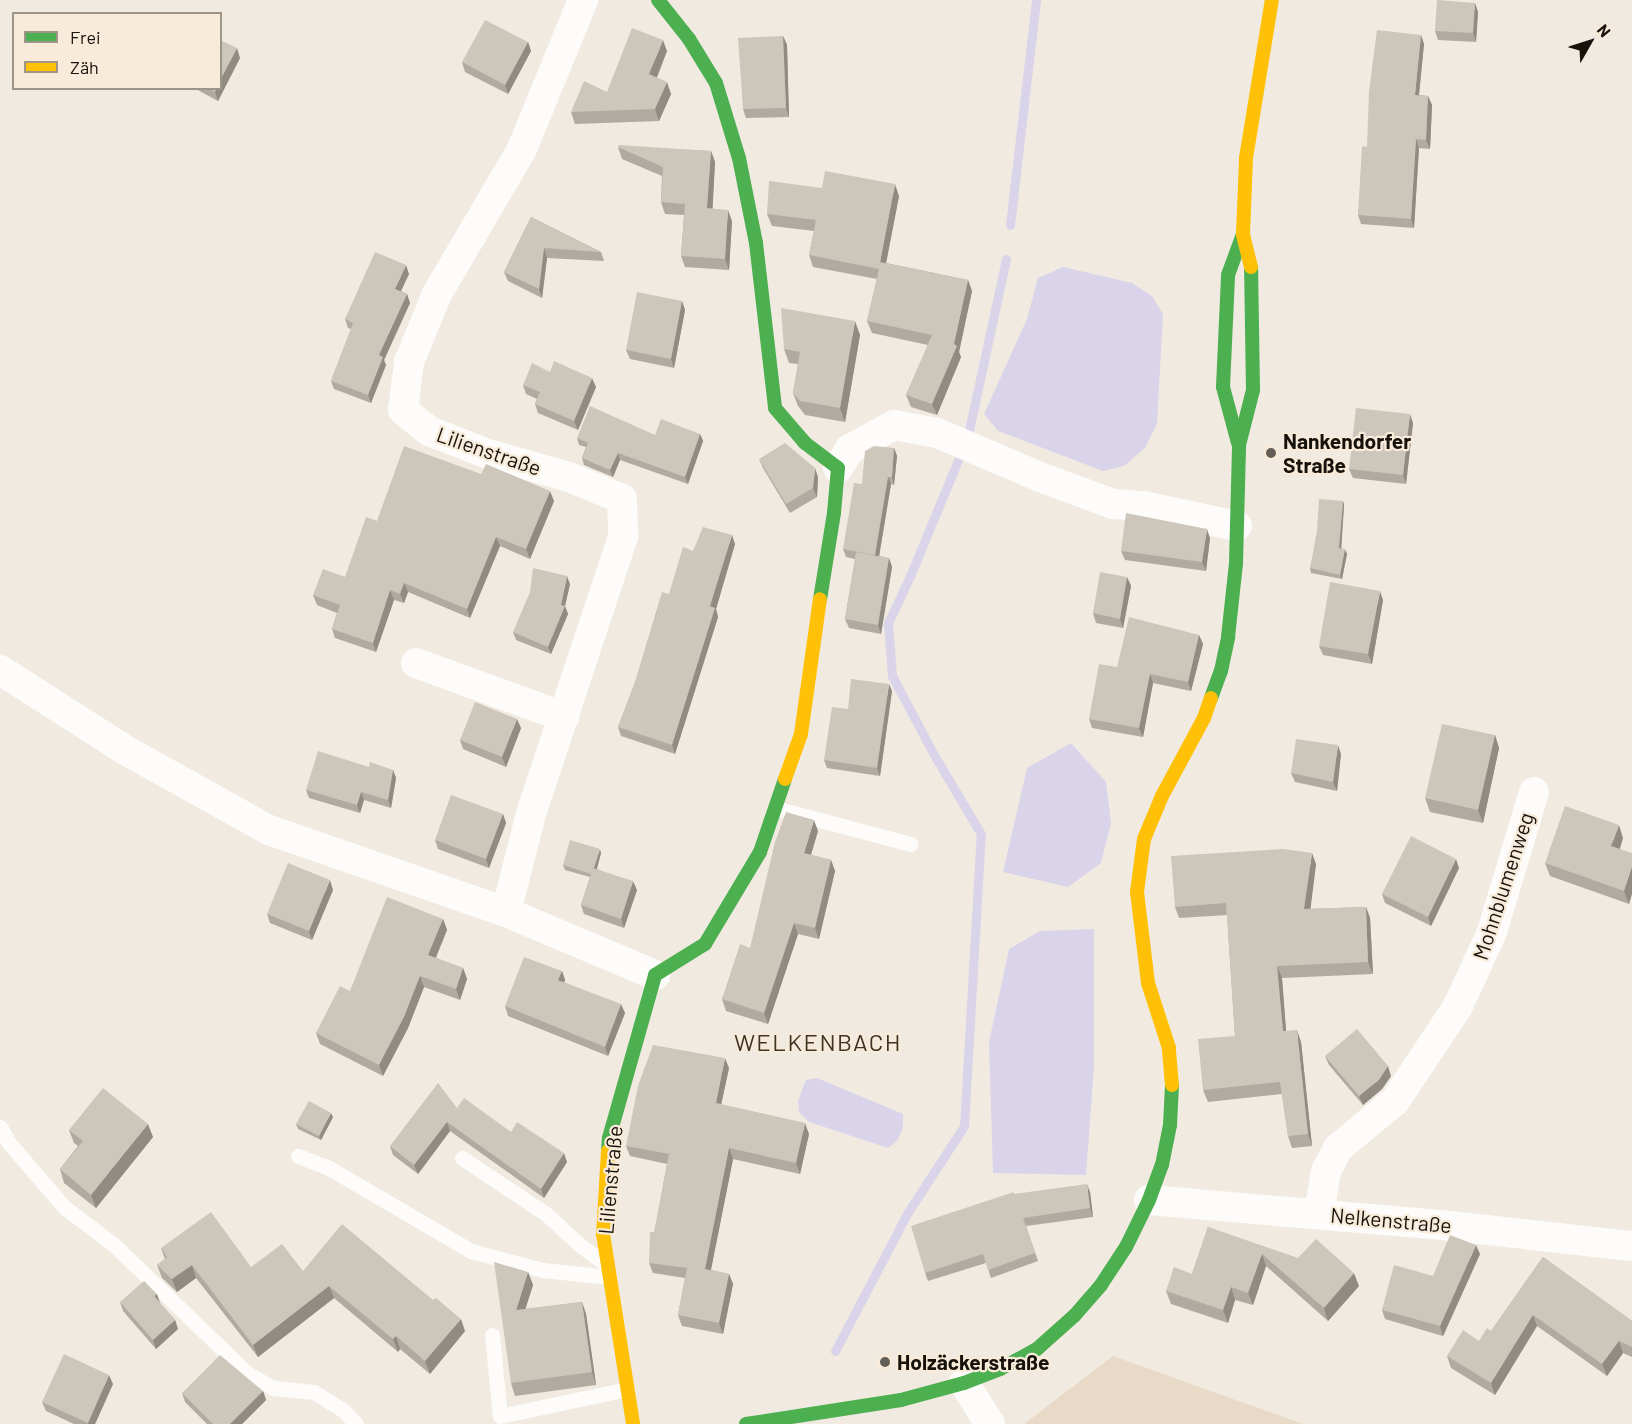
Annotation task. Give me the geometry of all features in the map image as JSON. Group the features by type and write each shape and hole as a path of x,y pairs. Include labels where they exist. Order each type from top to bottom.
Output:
{"main road":[{"path":"655,975 705,944 760,852 801,734 814,628 834,513 838,468 805,443 775,408 758,254 739,158 716,82 689,39 658,0"},
{"path":"746,1424 844,1415 964,1383 1000,1369 1037,1349 1075,1315 1101,1285 1126,1247 1149,1200 1162,1165 1170,1125 1172,1085 1169,1048 1148,983 1140,935 1138,882 1144,839 1162,796 1202,723 1221,671 1228,637 1237,526 1239,446 1252,390 1251,272 1243,234 1246,158 1272,0"},
{"path":"1239,446 1223,387 1228,275 1243,234"},
{"name":"Lilienstraße","path":"633,1424 603,1234 609,1138 655,975"}],"street":[{"name":"Lilienstraße","path":"506,912 531,814 623,537 622,500 569,477 488,454 429,431 403,410 409,362 437,294 522,149 583,0"},
{"path":"838,468 850,449 894,425 937,433 1040,477 1113,504 1143,507 1237,526"},
{"path":"416,663 564,717"},
{"path":"0,670 125,750 269,830 506,912 655,975"},
{"name":"Mohnblumenweg","path":"1319,1214 1326,1171 1338,1148 1395,1101 1458,1006 1492,932 1534,792"},
{"name":"Nelkenstraße","path":"1149,1200 1319,1214 1632,1246"},
{"path":"964,1383 990,1424"}],"lane":[{"path":"775,808 910,844"},
{"path":"0,1127 9,1143 63,1207 113,1244 248,1374 273,1388 314,1392 343,1410 356,1424"},
{"path":"298,1156 329,1168 471,1251 543,1270 609,1271"},
{"path":"462,1158 546,1214 609,1271"},
{"path":"492,1335 500,1416 627,1389"}],"shaded area":[{"path":"1063,267 1132,283 1152,296 1163,314 1157,424 1145,448 1124,466 1103,471 998,431 984,414 1027,319 1038,278"},
{"path":"1071,743 1106,782 1111,823 1101,863 1068,887 1003,872 1027,768"},
{"path":"1094,929 1094,1067 1086,1175 993,1173 989,1042 1009,949 1040,931"},
{"path":"817,1078 903,1114 903,1128 897,1141 888,1148 809,1122 799,1112 798,1101 806,1080"},
{"path":"1113,1356 1303,1424 1024,1424"}],"building":[{"path":"1437,0 1475,3 1473,33 1435,31"},
{"path":"485,20 528,42 505,85 462,62"},
{"path":"632,28 663,40 649,74 667,82 655,109 571,112 584,81 607,92"},
{"path":"1377,30 1421,35 1415,95 1428,96 1426,140 1416,139 1411,219 1358,215 1362,146 1367,147 1369,92"},
{"path":"783,36 786,108 743,109 738,38"},
{"path":"222,41 237,48 222,76"},
{"path":"619,145 711,151 707,208 728,210 725,259 681,256 685,204 661,202 663,167 618,147"},
{"path":"825,171 895,184 880,262 968,280 954,344 957,346 932,404 906,395 932,335 867,321 879,269 809,255 816,220 767,214 769,181 822,188"},
{"path":"531,217 601,252 544,248 539,289 504,272"},
{"path":"375,252 406,265 395,289 407,294 379,355 383,357 368,395 331,381 353,323 345,319"},
{"path":"637,292 682,301 671,359 626,350"},
{"path":"781,308 855,321 840,408 800,401 793,393 800,352 784,349"},
{"path":"554,361 592,378 574,421 535,404 540,392 523,385 532,363 550,372"},
{"path":"590,406 655,435 661,419 700,434 685,477 618,453 610,470 582,458 588,443 577,438"},
{"path":"1356,408 1410,414 1403,475 1349,469"},
{"path":"785,443 815,468 813,488 786,504 759,459"},
{"path":"404,446 481,474 486,464 550,491 526,549 496,537 467,609 404,583 400,594 390,590 373,643 332,629 340,605 313,595 323,569 345,577 366,517 377,521"},
{"path":"874,446 894,448 892,477 888,477 875,555 843,549 854,483 862,484 865,451"},
{"path":"1319,499 1343,501 1339,548 1345,549 1340,575 1310,568 1317,531"},
{"path":"1126,513 1207,529 1202,562 1121,551"},
{"path":"703,527 732,535 710,606 715,608 672,745 618,727 634,685 662,592 669,594 683,547 693,551"},
{"path":"856,552 889,558 878,625 845,619"},
{"path":"533,568 567,576 561,605 565,606 548,647 513,632 530,592"},
{"path":"1100,572 1127,577 1120,619 1093,613"},
{"path":"1330,582 1380,591 1368,654 1319,646"},
{"path":"1129,617 1199,635 1188,682 1150,674 1139,728 1089,719 1099,664 1117,667"},
{"path":"851,679 889,684 877,768 824,760 832,707 848,709"},
{"path":"475,702 517,719 502,757 460,740"},
{"path":"1442,724 1495,735 1478,810 1425,798"},
{"path":"1296,739 1338,745 1333,782 1291,773"},
{"path":"318,751 369,767 370,762 393,770 388,800 361,792 357,805 306,790"},
{"path":"451,795 503,814 486,859 435,840"},
{"path":"1565,806 1619,825 1611,846 1632,853 1632,866 1624,891 1545,863"},
{"path":"786,812 814,820 804,853 831,860 815,928 794,923 764,1013 722,999 740,944 750,948 775,842"},
{"path":"1411,836 1456,859 1428,917 1382,894"},
{"path":"570,840 600,849 591,874 563,865"},
{"path":"1283,849 1312,853 1304,909 1366,907 1368,962 1277,966 1283,1031 1297,1030 1308,1134 1288,1136 1280,1082 1203,1090 1198,1039 1235,1036 1226,903 1175,907 1171,856"},
{"path":"288,863 330,880 309,931 267,914"},
{"path":"593,868 633,881 621,919 581,905"},
{"path":"387,897 443,919 428,955 463,968 456,989 420,976 404,1017 379,1065 316,1033 340,986 350,991"},
{"path":"524,957 562,971 558,980 621,1004 605,1047 505,1006"},
{"path":"1357,1029 1388,1066 1379,1080 1359,1096 1325,1056"},
{"path":"653,1045 725,1058 716,1103 805,1123 796,1163 729,1148 705,1269 729,1274 719,1323 678,1315 687,1268 649,1263 650,1232 654,1232 669,1154 626,1146 638,1086"},
{"path":"438,1083 457,1108 464,1098 511,1132 517,1122 564,1153 541,1189 447,1122 414,1165 390,1146"},
{"path":"103,1088 148,1124 91,1195 60,1169 83,1141 69,1130"},
{"path":"309,1101 331,1113 319,1136 296,1124"},
{"path":"1087,1184 1090,1208 1023,1218 1035,1253 988,1270 983,1254 925,1273 911,1226 1014,1192 1014,1194"},
{"path":"211,1212 251,1267 282,1244 303,1271 342,1224 433,1300 436,1298 461,1319 425,1361 396,1336 393,1339 329,1286 253,1345 192,1265 172,1279 157,1265 167,1257 161,1248"},
{"path":"1208,1227 1298,1258 1316,1239 1354,1273 1324,1308 1262,1254 1248,1293 1231,1287 1223,1310 1166,1291 1174,1267 1192,1274"},
{"path":"1450,1235 1476,1245 1440,1326 1382,1310 1394,1265 1433,1276"},
{"path":"1543,1257 1632,1321 1632,1347 1619,1341 1602,1364 1533,1315 1491,1383 1447,1356 1463,1330 1479,1341 1487,1328 1491,1331"},
{"path":"494,1262 528,1272 516,1310 582,1302 592,1372 511,1383"},
{"path":"144,1281 157,1294 154,1296 175,1320 153,1340 120,1302"},
{"path":"64,1354 109,1375 88,1423 42,1402"},
{"path":"220,1355 263,1391 230,1424 213,1424 182,1393"}],"waterway":[{"path":"1010,225 1036,0"},
{"path":"968,435 1006,259"},
{"path":"835,1351 908,1212 964,1126 981,834 933,753 892,676 888,623 961,453"}],"traffic: fast":[{"path":"658,0 689,39 716,83 739,158 756,243 775,408 805,443 838,468 834,513 820,599"},
{"path":"1238,443 1223,387 1228,275 1243,234"},
{"path":"1211,698 1221,671 1228,637 1236,563 1239,445 1253,390 1251,267"},
{"path":"608,1151 609,1138 655,975 705,944 760,852 785,779"},
{"path":"746,1424 901,1400 964,1383 1000,1369 1037,1349 1075,1315 1101,1285 1126,1247 1149,1200 1162,1165 1170,1125 1172,1085"}],"traffic: slow":[{"path":"1251,267 1243,234 1246,158 1272,0"},
{"path":"785,779 801,734 820,599"},
{"path":"1172,1085 1169,1048 1148,983 1137,892 1144,839 1162,796 1204,718 1211,698"},
{"path":"608,1151 603,1234 633,1424"}],"place":[{"name":"Nankendorfer Straße","path":"1271,453"},
{"name":"Holzäckerstraße","path":"885,1362"}],"district":[{"name":"WELKENBACH","path":"818,1042"}]}
